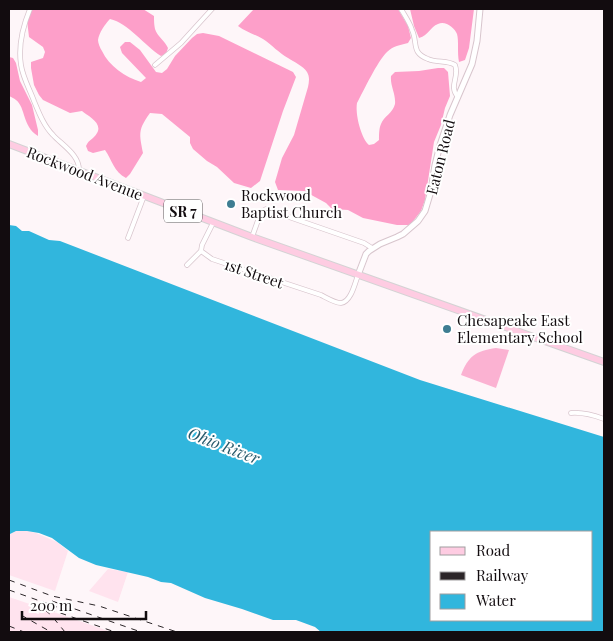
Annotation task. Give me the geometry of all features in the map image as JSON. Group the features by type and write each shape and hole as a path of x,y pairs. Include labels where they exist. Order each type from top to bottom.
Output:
{"main road":[{"name":"Rockwood Avenue","path":"9,144 212,222 358,275"},
{"name":"SR 7","path":"358,275 604,362"}],"street":[{"path":"30,9 22,32 21,48 21,64 27,84 47,128 77,160 79,171"},
{"path":"155,66 212,9"},
{"path":"401,9 413,32 418,53 429,60 455,65 457,69 453,91 458,97"},
{"name":"Eaton Road","path":"372,248 397,238 413,227 422,216 428,202 440,145 450,114 472,64 477,41 480,9"},
{"path":"128,238 144,196"},
{"path":"252,237 261,212 266,209 364,243 372,248 366,254 358,275"},
{"path":"188,265 201,251 212,222"},
{"name":"1st Street","path":"201,251 212,259 342,303 349,297 358,275"},
{"path":"571,413 580,412 604,419"}],"shaded area":[{"path":"31,9 143,9 154,16 156,32 168,48 166,54 161,56 130,30 117,21 110,19 102,29 98,40 105,56 113,66 123,74 141,82 146,78 122,53 120,47 125,42 130,42 140,50 156,72 162,73 192,38 197,34 203,33 219,36 293,72 296,77 260,181 251,188 234,183 193,149 190,137 162,114 150,113 143,124 140,136 143,153 126,178 116,169 105,150 93,153 88,151 86,146 96,135 98,129 96,123 82,111 70,113 43,100 34,85 31,62 43,58 45,52 43,47 29,37 27,20"},
{"path":"254,9 398,9 408,26 411,38 408,43 392,48 387,52 375,69 357,103 359,126 363,137 369,145 379,140 381,124 394,107 395,100 391,76 395,72 444,68 448,72 450,96 434,142 425,200 421,211 410,225 397,225 363,218 348,210 332,209 326,203 304,191 278,190 275,182 282,158 294,135 309,78 307,72 301,66 263,39 238,26"},
{"path":"410,9 474,9 469,48 465,60 459,62 458,37 452,27 444,23 435,25 419,38"},
{"path":"9,57 13,58 16,63 20,81 32,105 38,136 29,127 19,103 9,96"},
{"path":"496,348 509,350 496,388 461,375 470,359 478,353"},
{"path":"16,531 36,533 57,542 68,551 55,591 9,575 9,533"},
{"path":"108,569 128,572 118,602 89,591"},
{"path":"9,597 68,617 111,632 9,632"}],"water":[{"name":"Ohio River","path":"9,225 16,226 22,231 29,231 49,240 60,241 420,380 604,437 604,632 321,632 315,627 296,620 273,620 205,598 171,583 96,565 79,558 52,538 39,533 16,531 10,534"}],"railway":[{"path":"9,580 52,596 99,606 177,632"},
{"path":"9,590 57,607"},
{"path":"52,601 141,632"},
{"path":"49,609 115,632"},
{"path":"45,610 65,632"},
{"path":"21,615 51,632"},
{"path":"9,626 24,632"}],"place":[{"name":"Rockwood Baptist Church","path":"231,204"},
{"name":"Chesapeake East Elementary School","path":"447,329"}]}
